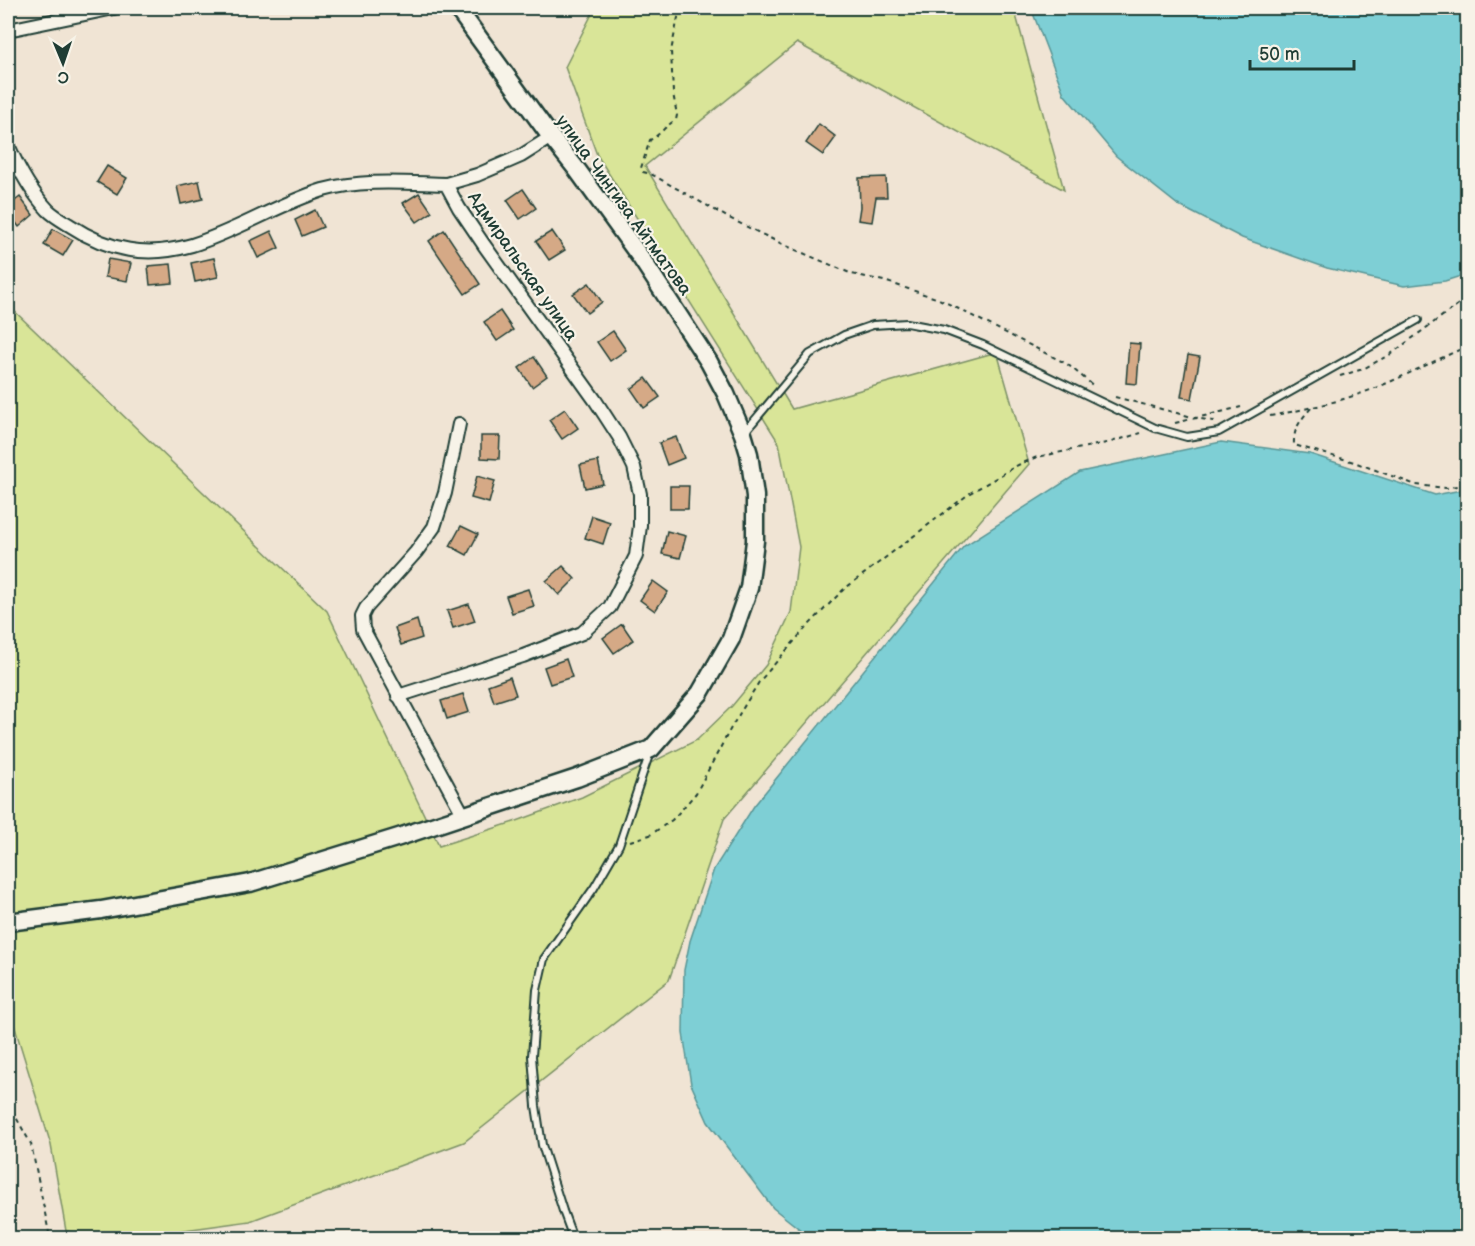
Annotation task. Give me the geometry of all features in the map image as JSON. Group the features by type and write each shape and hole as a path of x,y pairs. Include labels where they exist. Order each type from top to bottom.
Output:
{"street":[{"path":"8,30 114,8"},
{"name":"улица Чингиза Айтматова","path":"457,8 641,258 709,362 726,394 749,454 755,496 755,541 749,588 731,639 700,693 651,749"},
{"path":"446,183 477,175 521,156 551,137"},
{"name":"Адмиральская улица","path":"8,145 21,175 49,212 85,235 105,244 115,248 146,252 192,245 324,190 353,184 446,183 459,208 484,245 619,437 634,467 640,494 640,526 636,556 610,607 582,633 523,656 398,696"},
{"path":"459,424 445,493 434,527 416,552 366,608 362,616 363,629 464,816"},
{"path":"8,922 101,910 250,883 464,816 577,778 651,749"}],"lane":[{"path":"743,434 810,354 844,335 873,325 907,323 944,330 983,345 1155,428 1187,437 1219,432 1418,320"},
{"path":"573,1239 542,1145 536,1106 532,1056 537,990 544,959 594,888 619,844 651,749"}],"path":[{"path":"680,8 671,51 676,120 650,140 641,168 643,172 651,174 747,227 806,255 852,273 939,299 1066,364 1099,390"},
{"path":"1333,378 1363,369 1391,354 1467,297"},
{"path":"1269,416 1339,401 1373,389 1467,346"},
{"path":"1113,396 1212,421 1242,419"},
{"path":"619,844 650,835 672,820 683,808 696,792 759,682 831,602 851,584 970,493 1018,465 1037,457 1111,442 1155,428 1248,406"},
{"path":"1311,408 1300,422 1294,435 1294,445 1354,462 1416,484 1446,488 1462,485"},
{"path":"8,1103 31,1144 50,1239"}],"green space":[{"path":"595,8 1014,8 1064,190 797,43 645,166 792,409 997,352 1029,464 724,819 669,980 464,1142 250,1221 126,1238 107,1238 66,1231 51,1145 8,1005 8,305 327,611 439,846 582,797 697,740 732,706 766,665 791,612 799,547 779,443 597,155 565,67"}],"water":[{"path":"1031,8 1467,8 1467,274 1445,281 1404,286 1327,268 1242,238 1178,205 1116,156 1064,94"},
{"path":"1221,442 1310,454 1435,495 1467,489 1467,1238 811,1238 773,1208 708,1122 691,1084 683,1033 684,970 690,941 714,869 754,806 964,546 1080,472"}],"building":[{"path":"819,124 836,137 823,155 806,143"},
{"path":"107,166 127,178 117,194 97,182"},
{"path":"886,177 887,197 876,197 872,222 858,220 859,178"},
{"path":"199,181 203,199 181,204 177,186"},
{"path":"523,189 536,208 520,219 507,200"},
{"path":"419,193 432,212 417,222 403,203"},
{"path":"20,197 33,215 19,227 8,212 8,206"},
{"path":"315,210 323,227 302,236 295,220"},
{"path":"53,229 73,240 63,256 44,245"},
{"path":"444,230 480,284 465,294 429,241"},
{"path":"271,231 279,248 258,258 250,241"},
{"path":"552,231 565,250 549,260 536,241"},
{"path":"214,258 218,277 195,282 191,263"},
{"path":"108,259 131,263 127,281 105,277"},
{"path":"171,264 173,283 150,285 148,266"},
{"path":"589,283 602,302 587,313 573,294"},
{"path":"500,311 513,330 497,341 484,322"},
{"path":"613,331 626,350 610,361 597,342"},
{"path":"1129,343 1140,344 1137,384 1126,383"},
{"path":"1188,355 1200,357 1192,399 1181,397"},
{"path":"534,357 547,376 532,387 519,368"},
{"path":"646,378 660,397 644,408 631,389"},
{"path":"565,409 578,428 562,439 549,420"},
{"path":"481,436 500,436 499,459 481,458"},
{"path":"676,437 684,458 667,465 659,443"},
{"path":"598,461 603,484 585,488 580,465"},
{"path":"477,476 495,481 489,503 471,498"},
{"path":"670,486 689,486 688,509 670,509"},
{"path":"592,516 610,522 603,544 585,538"},
{"path":"461,526 478,534 467,555 450,546"},
{"path":"667,531 686,536 680,558 662,554"},
{"path":"563,566 575,579 559,595 546,581"},
{"path":"653,581 668,592 655,611 640,600"},
{"path":"528,589 534,606 512,613 506,596"},
{"path":"469,604 475,621 453,628 447,611"},
{"path":"417,620 422,638 401,645 395,628"},
{"path":"622,624 633,640 614,653 603,638"},
{"path":"566,659 572,677 550,684 544,667"},
{"path":"510,677 516,695 494,702 488,685"},
{"path":"463,694 469,712 447,719 441,701"}]}
